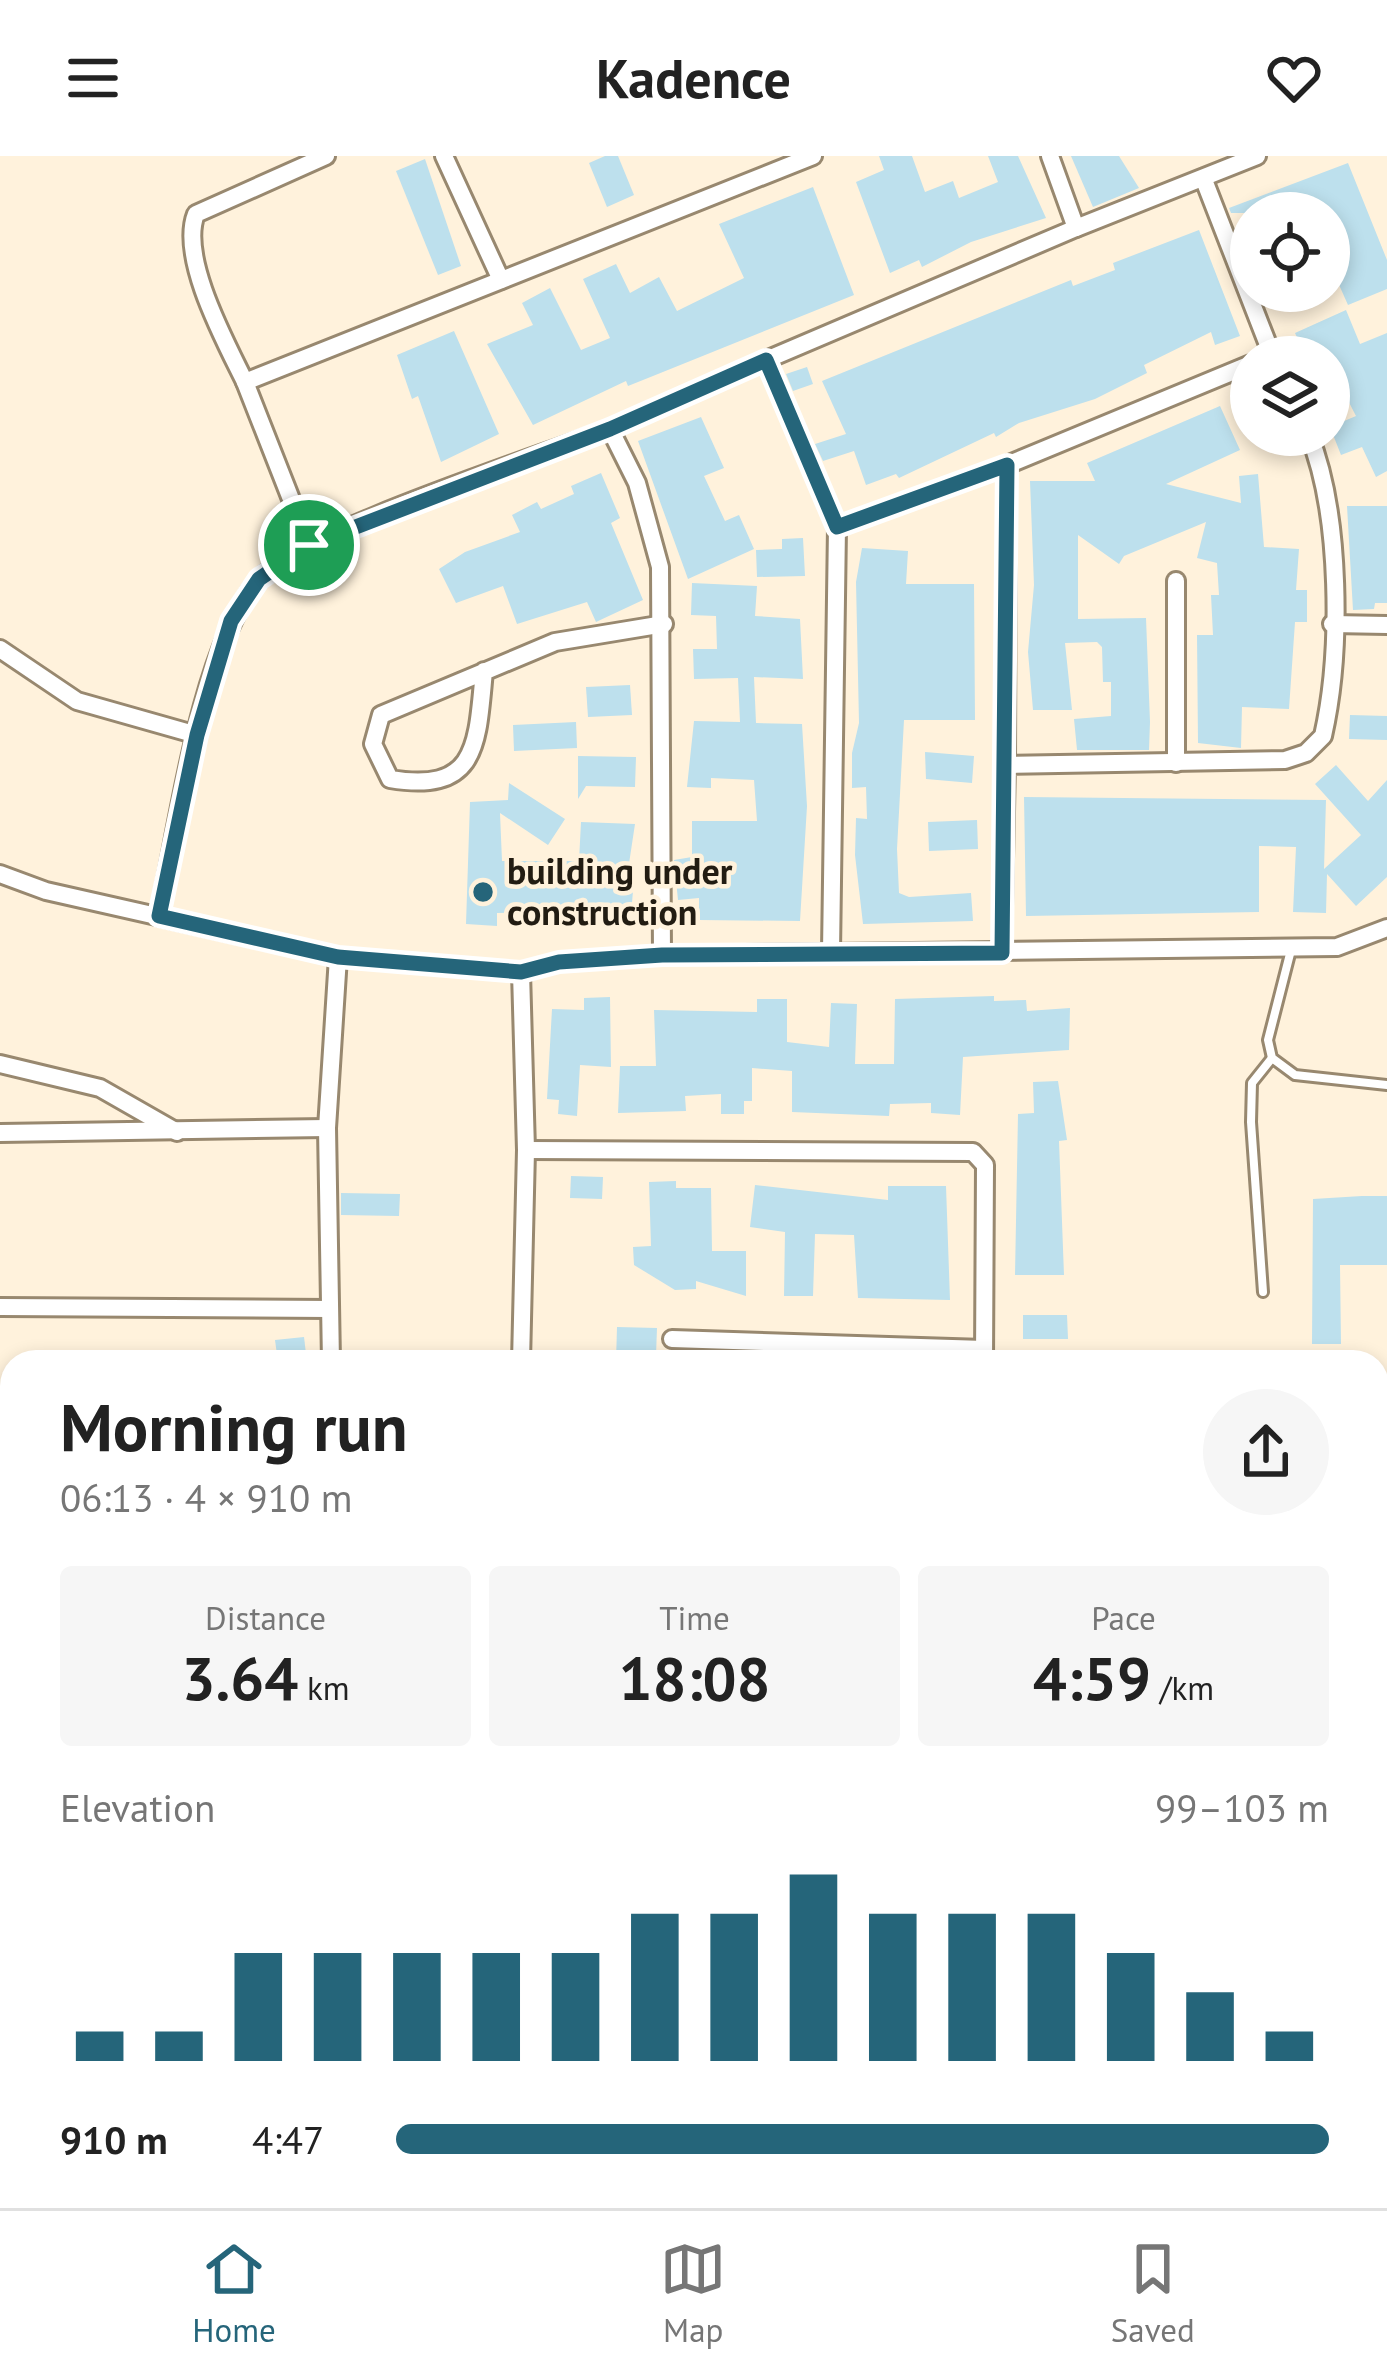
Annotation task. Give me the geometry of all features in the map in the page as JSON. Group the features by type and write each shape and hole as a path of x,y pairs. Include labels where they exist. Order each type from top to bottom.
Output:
{"street":[{"path":"309,545 245,382 214,318 188,233 196,214 326,156"},
{"path":"444,156 501,280"},
{"path":"245,382 813,156"},
{"path":"1050,156 1076,228"},
{"path":"159,916 197,735 231,621 259,579 309,545 610,429 1076,228 1257,156"},
{"path":"1204,180 1263,336"},
{"path":"766,360 837,527 831,952"},
{"path":"837,527 1007,465 1230,373"},
{"path":"610,429 638,484 660,567 664,624 662,955"},
{"path":"1006,765 1285,760 1306,753 1323,736 1329,711 1336,538 1317,456"},
{"path":"1002,953 1007,465"},
{"path":"1176,581 1176,764"},
{"path":"484,671 477,746 456,775 423,784 390,779 374,744 381,715 484,671 555,642 664,624"},
{"path":"1332,624 1387,626"},
{"path":"0,649 76,701 197,735"},
{"path":"0,874 46,891 338,957 521,972 559,962 662,955 1336,947 1387,928"},
{"path":"331,1350 328,1128 338,957"},
{"path":"521,972 526,1150 521,1350"},
{"path":"0,1064 100,1088 181,1134"},
{"path":"0,1133 181,1134 328,1128"},
{"path":"526,1150 973,1152 985,1166 984,1350"},
{"path":"0,1306 330,1309"},
{"path":"672,1339 874,1350"}],"lane":[{"path":"1292,948 1268,1040 1272,1058 1295,1075 1387,1085"},
{"path":"1263,1292 1252,1083 1272,1058"}],"building":[{"path":"618,156 634,195 607,207 589,163"},
{"path":"879,156 912,156 925,192 953,181 959,198 998,182 988,156 1018,156 1046,218 971,242 922,267 919,260 890,273 856,182 884,170"},
{"path":"1071,156 1119,156 1139,188 1093,207"},
{"path":"425,159 461,266 438,275 396,171"},
{"path":"1348,163 1387,260 1387,289 1350,304 1350,192 1271,192"},
{"path":"813,187 854,295 628,386 626,381 533,425 487,344 533,325 522,303 550,288 581,350 610,338 583,279 616,264 630,293 659,277 677,311 744,278 719,224"},
{"path":"1199,230 1240,336 1215,345 1211,332 1144,365 1147,373 1095,399 1019,423 996,437 994,433 899,478 896,474 866,485 854,451 823,461 815,444 846,434 822,381 1071,280 1073,286 1115,270 1113,263"},
{"path":"1347,312 1360,344 1387,333 1387,471 1376,477 1362,447 1350,452 1350,419 1356,416 1350,404 1350,336 1295,333"},
{"path":"454,331 499,434 441,462 418,396 412,399 397,355"},
{"path":"807,367 813,384 793,391 786,374"},
{"path":"1220,406 1230,428 1230,455 1166,484 1241,503 1239,476 1258,474 1264,547 1299,549 1296,590 1307,590 1307,622 1295,622 1289,709 1242,707 1241,748 1198,743 1197,635 1213,635 1211,595 1219,595 1217,563 1197,558 1206,522 1124,556 1119,564 1078,535 1078,619 1146,618 1149,750 1077,750 1074,719 1111,716 1111,682 1103,682 1102,647 1097,642 1065,643 1072,710 1033,710 1028,652 1034,585 1030,481 1095,481 1087,463"},
{"path":"701,417 724,468 704,476 725,521 739,515 754,549 688,579 638,441"},
{"path":"601,473 620,518 611,523 643,600 596,622 587,602 517,624 503,586 456,603 439,569 465,552 520,532 512,515 537,502 541,509 574,494 571,486"},
{"path":"1347,506 1387,506 1387,603 1375,603 1374,609 1353,610"},
{"path":"803,538 805,576 757,577 756,550 782,549 782,539"},
{"path":"862,548 908,551 906,584 974,584 975,720 904,720 897,849 899,893 909,897 971,893 973,921 863,924 855,855 856,818 867,819 866,787 852,788 852,753 859,723 856,582"},
{"path":"692,583 757,586 755,616 800,619 803,679 754,677 756,723 802,724 807,806 800,921 699,920 699,898 678,900 674,860 692,857 692,821 757,821 754,780 711,778 711,788 687,787 694,721 740,722 738,678 694,679 693,649 717,649 716,616 691,615"},
{"path":"630,685 632,715 588,717 586,687"},
{"path":"1350,715 1387,716 1387,740 1349,739"},
{"path":"576,722 577,748 514,751 513,725"},
{"path":"925,752 974,756 972,783 926,779"},
{"path":"578,756 636,757 635,787 586,786 578,799"},
{"path":"1336,765 1368,801 1387,780 1387,877 1356,906 1327,874 1326,913 1293,912 1296,847 1259,846 1259,912 1026,916 1024,797 1326,800 1324,869 1361,835 1315,784"},
{"path":"509,783 565,819 548,845 500,813 502,861 579,861 581,822 635,824 625,890 633,891 630,926 577,923 578,913 545,912 497,913 497,926 466,924 470,802 508,800"},
{"path":"977,820 978,849 929,851 928,822"},
{"path":"994,996 994,1001 1026,1000 1027,1011 1070,1008 1069,1050 963,1057 960,1115 931,1113 931,1103 890,1104 889,1116 792,1112 792,1071 752,1068 752,1101 744,1101 744,1114 721,1114 721,1094 685,1096 686,1111 618,1113 620,1066 656,1066 654,1010 757,1012 757,999 787,999 787,1042 829,1047 831,1003 857,1004 855,1064 894,1064 895,999"},
{"path":"610,997 611,1067 580,1065 577,1116 558,1114 559,1100 547,1099 552,1009 584,1010 584,998"},
{"path":"1058,1081 1067,1140 1059,1141 1064,1275 1015,1275 1018,1114 1034,1113 1033,1082"},
{"path":"571,1176 603,1177 602,1199 570,1198"},
{"path":"676,1181 676,1188 711,1188 712,1251 746,1251 746,1296 696,1281 696,1289 675,1290 634,1265 633,1247 651,1246 649,1182"},
{"path":"755,1185 888,1200 888,1186 946,1186 950,1300 858,1298 854,1235 815,1234 813,1296 784,1296 785,1232 750,1227"},
{"path":"341,1193 400,1194 399,1216 341,1215"},
{"path":"1387,1196 1387,1265 1340,1265 1341,1344 1312,1344 1313,1199"},
{"path":"1023,1315 1067,1315 1068,1339 1023,1339"},
{"path":"617,1327 657,1328 656,1350 616,1350"},
{"path":"304,1337 306,1350 276,1350 275,1340"}],"place":[{"name":"building under construction","path":"483,892"}],"route":[{"path":"766,360 837,527 1007,465 1002,953 662,955 559,962 521,972 338,957 159,916 197,735 231,621 259,579 309,545 610,429 766,360"}]}
